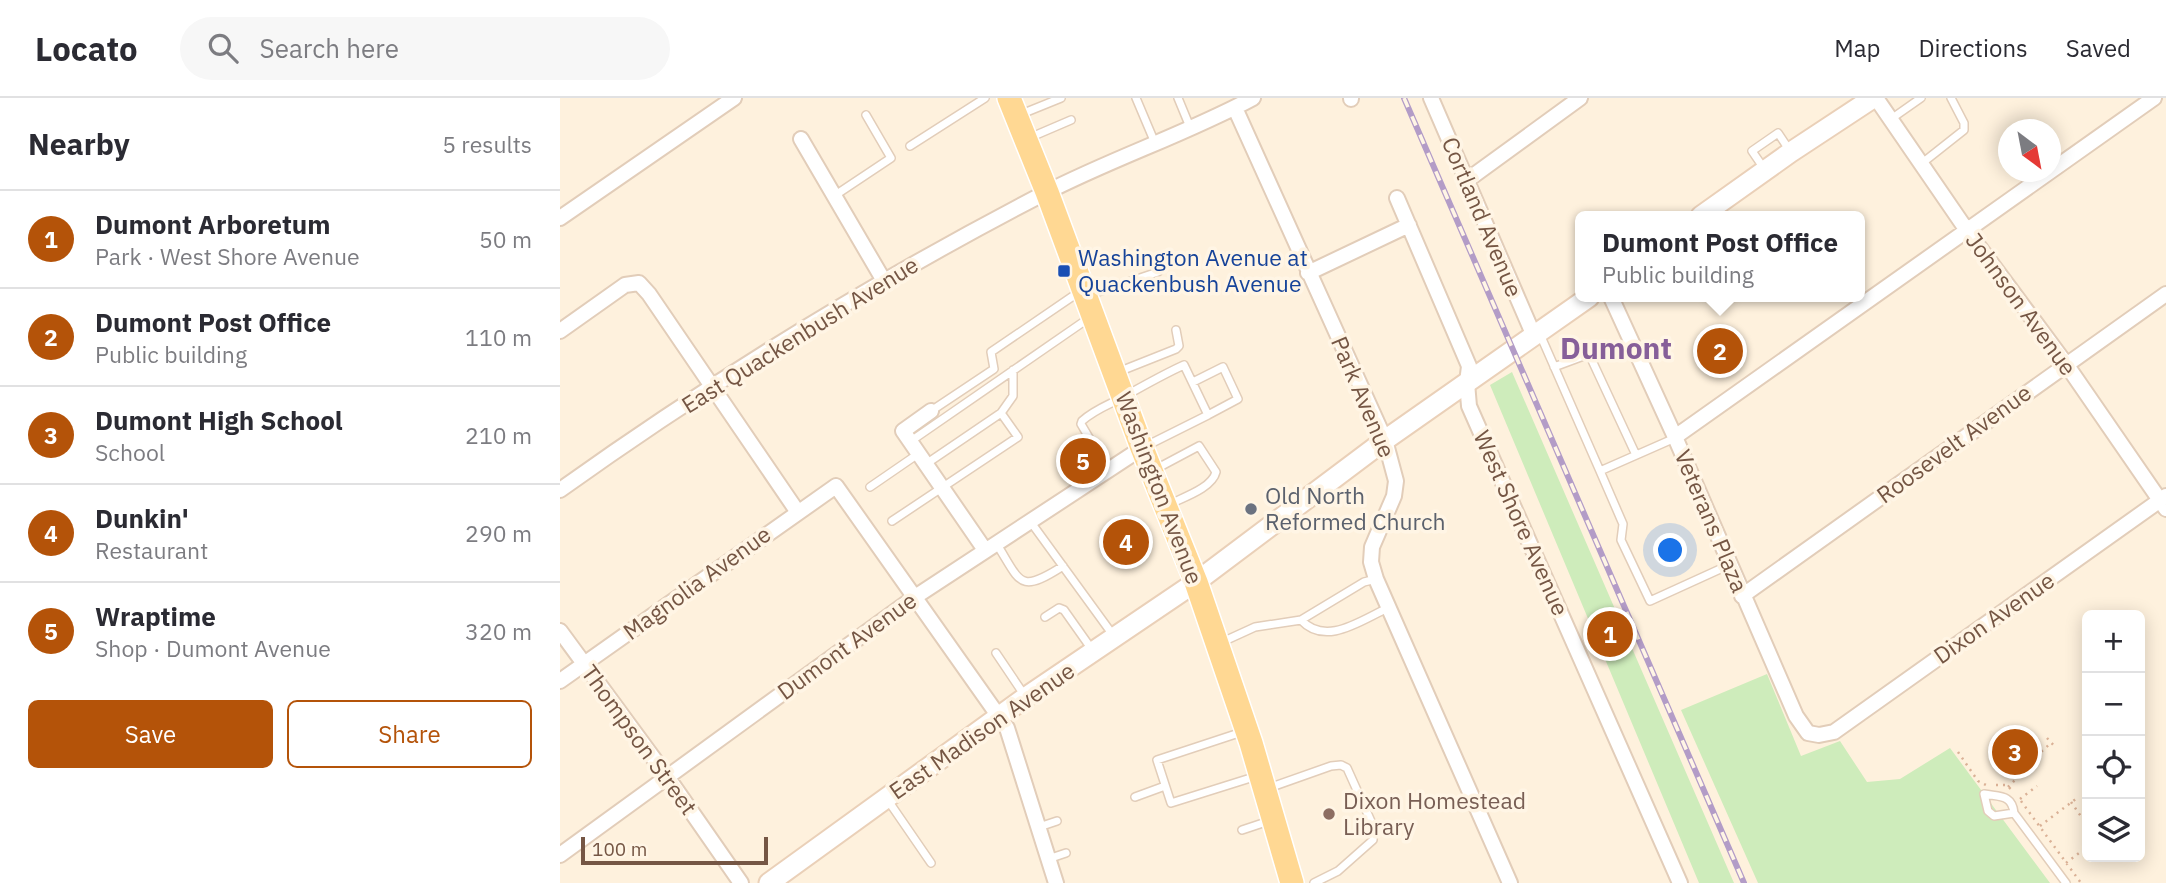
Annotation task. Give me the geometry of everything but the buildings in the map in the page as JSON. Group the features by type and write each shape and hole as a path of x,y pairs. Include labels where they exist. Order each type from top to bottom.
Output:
{"main road":[{"path":"1708,211 1791,152 1875,98"},
{"name":"Washington Avenue","path":"1013,107 1142,448 1196,582 1246,731 1292,883"},
{"name":"East Madison Avenue","path":"769,883 999,716 1196,582 1385,440 1511,349 1582,302"}],"street":[{"path":"560,218 734,98"},
{"name":"East Quackenbush Avenue","path":"560,490 711,388 884,281 1047,192 1253,98"},
{"name":"Cortland Avenue","path":"1431,98 1536,334"},
{"path":"1466,181 1580,98"},
{"name":"Johnson Avenue","path":"1875,98 1968,232 2164,502"},
{"path":"1675,437 2154,98"},
{"name":"Park Avenue","path":"1235,107 1385,440 1396,481 1394,496 1372,547 1371,562 1388,608 1510,883"},
{"path":"801,139 884,281"},
{"name":"West Shore Avenue","path":"1397,198 1469,366 1469,406 1679,883"},
{"path":"1308,273 1409,225"},
{"path":"560,331 625,285 639,282 797,512"},
{"name":"Roosevelt Avenue","path":"1742,596 2166,294"},
{"name":"Veterans Plaza","path":"1613,302 1796,716 1808,733 1819,735"},
{"path":"931,411 915,447 942,487 991,547"},
{"name":"Dumont Avenue","path":"560,855 915,597 1142,448"},
{"name":"Magnolia Avenue","path":"560,681 836,486 915,597"},
{"name":"Dixon Avenue","path":"1819,735 1834,732 2164,502"},
{"path":"915,597 1007,728 1055,883"},
{"name":"Thompson Street","path":"560,631 741,883"}],"lane":[{"path":"910,146 985,98"},
{"path":"1013,107 1061,98"},
{"path":"1136,98 1154,143"},
{"path":"1178,98 1190,127"},
{"path":"1891,119 1921,98"},
{"path":"1920,164 1964,130 1964,123 1951,98"},
{"path":"834,196 891,158 866,116"},
{"path":"1025,140 1071,120"},
{"path":"931,411 994,369 991,352 1087,301 1158,272"},
{"path":"870,487 915,447 1013,370 1087,301"},
{"path":"1114,374 1176,349 1179,346 1176,330"},
{"path":"1536,334 1554,368 1623,524 1621,540 1650,601 1729,565"},
{"path":"1554,368 1589,354 1636,455"},
{"path":"1108,470 1082,422 1103,406 1185,365 1208,415"},
{"path":"1142,448 1238,399 1223,367 1193,382"},
{"path":"915,447 1001,413 1013,396 1013,370"},
{"path":"892,521 1018,437 1001,413"},
{"path":"1600,471 1675,437"},
{"path":"1152,472 1199,446 1216,472 1208,484 1166,506"},
{"path":"1030,521 1115,638"},
{"path":"991,547 1019,579 1027,582 1042,579 1062,566"},
{"path":"1217,644 1255,627 1301,620 1364,582 1376,579"},
{"path":"1045,617 1059,608 1065,610 1094,652"},
{"path":"1301,620 1309,629 1331,634 1388,608"},
{"path":"996,653 1026,697"},
{"path":"1246,731 1157,760 1171,803 1331,766 1341,765 1348,768 1374,828 1373,840 1338,871 1314,883"},
{"path":"1135,797 1165,786"},
{"path":"887,798 931,863"},
{"path":"2014,813 2066,883"},
{"path":"1242,830 1273,820"},
{"path":"1038,827 1057,821"},
{"path":"1048,859 1066,853"}],"path":[{"path":"2047,738 2056,748"},
{"path":"2008,787 2025,766 2051,743"},
{"path":"2020,799 2037,786"},
{"path":"2040,826 2077,798"},
{"path":"2071,802 2082,818"},
{"path":"2066,863 2082,851"}],"green space":[{"path":"1512,372 1734,883 1699,883 1490,385"},
{"path":"1767,674 1801,756 1840,741 1867,782 1900,779 1950,748 2050,883 1758,883 1681,710"}],"railway":[{"path":"1404,98 1744,883"}],"place":[{"name":"Washington Avenue at Quackenbush Avenue","path":"1064,271"},
{"name":"Dumont Post Office","path":"1720,351"},
{"name":"Wraptime","path":"1083,461"},
{"name":"Old North Reformed Church","path":"1251,509"},
{"name":"Dunkin'","path":"1126,542"},
{"name":"Dumont Arboretum","path":"1610,634"},
{"name":"Dumont High School","path":"2015,752"},
{"name":"Dixon Homestead Library","path":"1329,814"}],"district":[{"name":"Dumont","path":"1616,349"}]}
